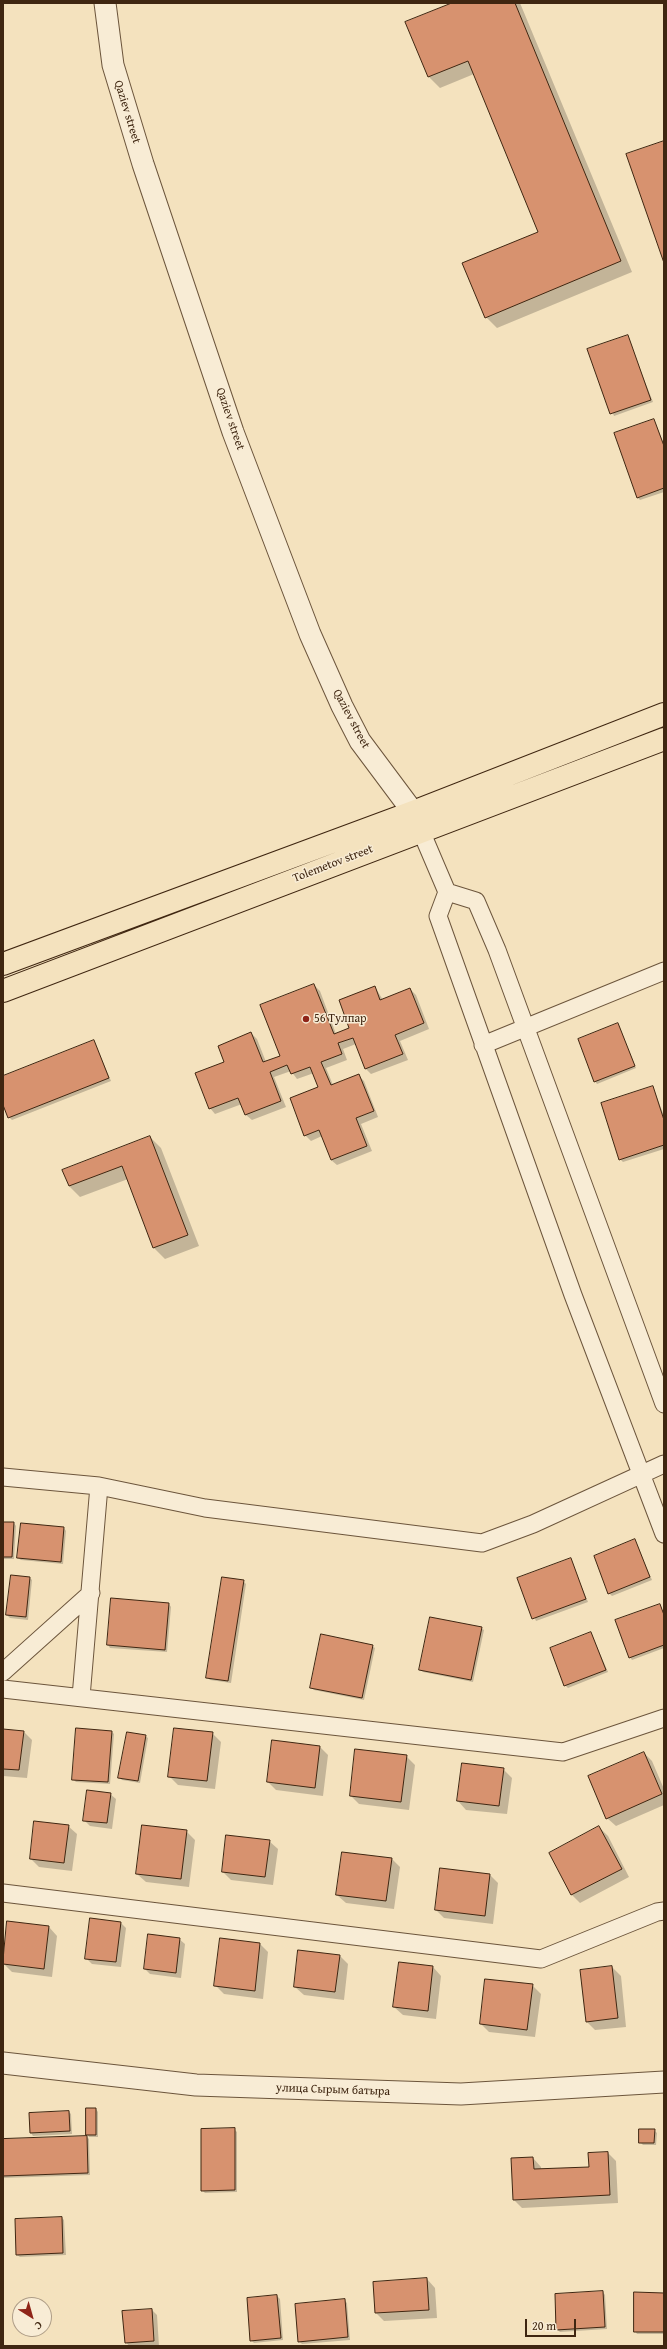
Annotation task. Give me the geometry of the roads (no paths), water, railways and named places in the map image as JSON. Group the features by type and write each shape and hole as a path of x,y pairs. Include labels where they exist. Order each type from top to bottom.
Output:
{"main road":[{"name":"Tolemetov street","path":"3,991 104,952 417,821 664,714"},
{"name":"Tolemetov street","path":"3,964 91,931 664,739"},
{"path":"91,931 104,952"}],"street":[{"name":"Qaziev street","path":"105,3 113,65 141,157 233,432 310,634 342,706 360,741 417,821"},
{"path":"417,821 447,892 438,916 573,1296 664,1534"},
{"path":"447,892 476,901 497,950 664,1404"},
{"path":"484,1045 664,971"},
{"path":"3,1478 99,1486 204,1508 482,1543 533,1524 664,1464"},
{"path":"81,1697 99,1486"},
{"path":"3,1672 91,1593"},
{"path":"3,1689 563,1752 664,1718"},
{"path":"3,1893 541,1959 657,1912 664,1912"},
{"name":"улица Сырым батыра","path":"3,2063 196,2085 454,2094 664,2082"}],"place":[{"name":"56 Тулпар","path":"306,1019"}]}
